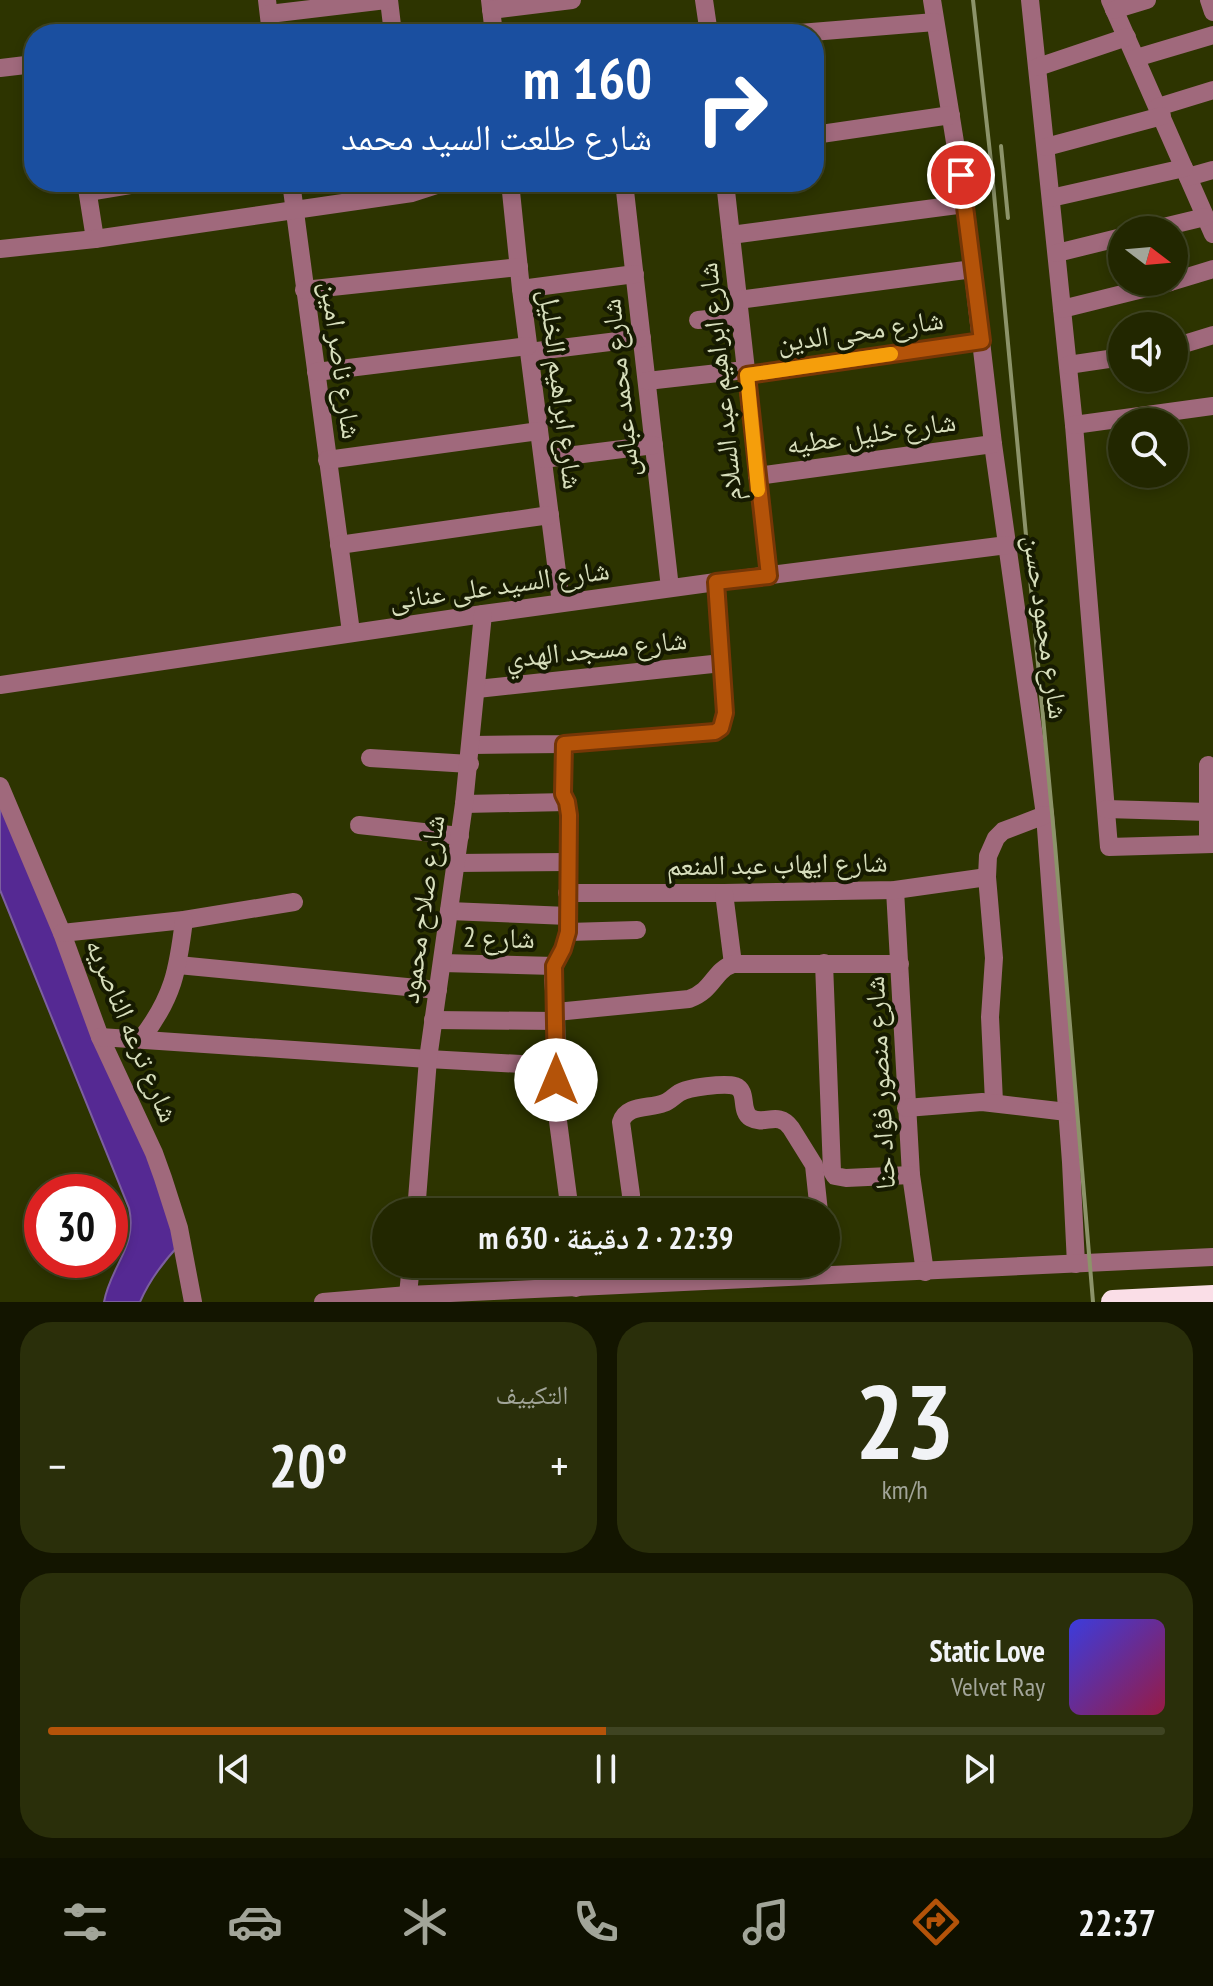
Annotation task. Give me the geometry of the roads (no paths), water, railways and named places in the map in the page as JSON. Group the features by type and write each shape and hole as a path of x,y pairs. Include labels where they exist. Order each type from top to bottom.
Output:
{"highway":[{"path":"1113,1302 1213,1297"}],"street":[{"path":"268,7 387,0 391,24"},
{"path":"491,5 572,0"},
{"path":"704,0 708,24"},
{"name":"شارع محمود حسن","path":"932,0 965,204 993,444 1045,815 1076,1264"},
{"name":"شارع محمود حسن","path":"1030,0 1074,425 1109,847 1210,844"},
{"path":"1147,0 1112,5 1213,234"},
{"path":"1209,0 1213,12"},
{"path":"824,31 935,22"},
{"path":"1136,58 1213,35"},
{"path":"1038,67 1127,37"},
{"path":"0,68 24,65"},
{"path":"1046,147 1160,112 1213,90"},
{"path":"824,134 951,115"},
{"path":"1051,198 1186,172 1213,170"},
{"path":"88,192 95,239"},
{"name":"شارع ناصر امين","path":"292,192 351,632"},
{"path":"0,249 95,239 389,192"},
{"name":"شارع ابراهيم الخليل","path":"511,192 561,603"},
{"name":"شارع محمد عباس","path":"625,192 670,588"},
{"name":"شارع ابراهيم عبد السلام","path":"726,192 769,576"},
{"path":"731,235 965,204"},
{"path":"1188,221 1205,217"},
{"path":"1057,253 1108,240"},
{"path":"304,290 519,267"},
{"path":"698,320 738,308 973,269"},
{"path":"1188,277 1213,269"},
{"path":"521,289 635,274"},
{"path":"1062,309 1115,296"},
{"path":"1188,343 1213,335"},
{"path":"316,372 642,338"},
{"name":"شارع محى الدين","path":"647,381 746,372 982,341"},
{"path":"1068,365 1108,359"},
{"path":"1074,425 1213,406"},
{"path":"327,460 539,431"},
{"name":"شارع خليل عطيه","path":"757,476 993,444"},
{"path":"543,459 654,445"},
{"path":"339,545 550,515"},
{"name":"شارع السيد على عنانى","path":"0,685 351,632 1007,545"},
{"path":"370,758 471,754 715,732 725,721 716,582"},
{"name":"شارع صلاح محمود","path":"417,1198 428,1059 471,754 483,614"},
{"name":"شارع مسجد الهدي","path":"477,689 722,663"},
{"path":"564,744 563,794 569,815 568,924 563,949 554,966 558,1121 568,1198"},
{"path":"1208,765 1210,844"},
{"name":"شارع ترعه الناصريه","path":"0,786 62,933 100,1037 154,1153 179,1228 193,1302"},
{"path":"464,804 567,802"},
{"path":"1106,809 1208,812"},
{"path":"994,1102 990,1017 994,958 988,856 996,838 1003,831 1045,815"},
{"path":"359,825 460,836"},
{"path":"456,863 567,862"},
{"name":"شارع ايهاب عبد المنعم","path":"567,893 895,890 987,877"},
{"name":"شارع منصور فؤاد حنا","path":"895,890 911,1175 925,1272"},
{"path":"724,893 733,964"},
{"path":"62,933 184,920 294,902"},
{"path":"449,911 637,930"},
{"path":"141,1039 164,1005 178,965 184,920"},
{"name":"شارع 2","path":"442,963 554,966"},
{"path":"824,963 832,1171 840,1178 911,1175"},
{"path":"433,1020 556,1016 689,999 706,990 721,970 733,964 900,964"},
{"path":"178,965 438,990"},
{"path":"100,1037 557,1066"},
{"path":"631,1198 621,1122 624,1115 632,1110 661,1104 690,1088 729,1085 741,1090 745,1110 750,1117 781,1119 791,1128 814,1165 818,1198"},
{"path":"906,1108 994,1102 1067,1112"},
{"path":"840,1270 925,1272 1213,1257"},
{"path":"408,1295 410,1278"},
{"path":"576,1278 576,1288"},
{"path":"323,1302 714,1278"}],"railway":[{"path":"973,0 1055,845 1093,1302"},
{"path":"1001,146 1008,218"}]}
